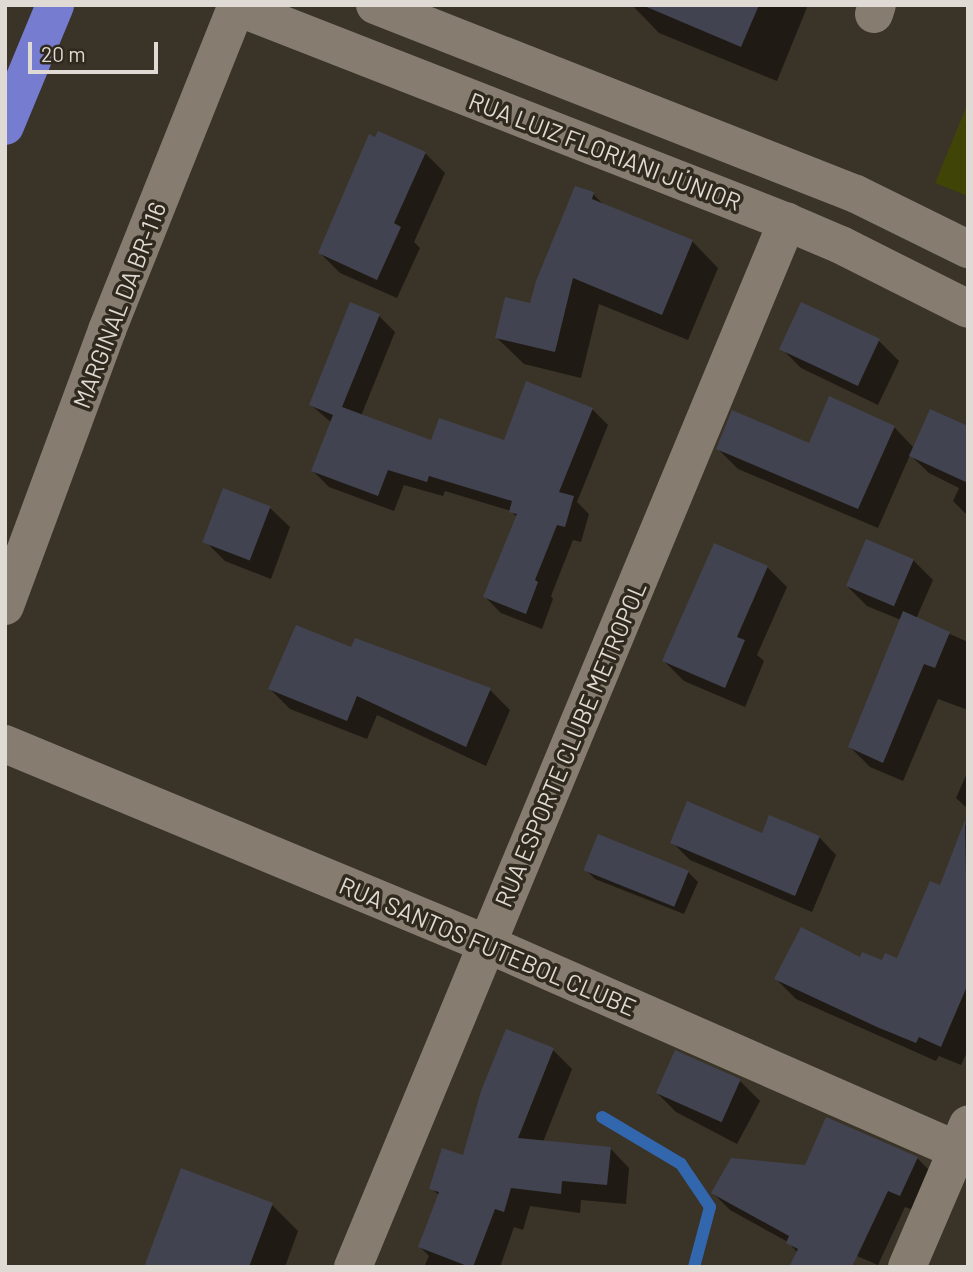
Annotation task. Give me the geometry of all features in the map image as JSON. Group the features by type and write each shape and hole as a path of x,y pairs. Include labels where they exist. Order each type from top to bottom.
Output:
{"highway":[{"path":"5,126 55,5"}],"street":[{"name":"RUA LUIZ FLORIANI JÚNIOR","path":"374,5 856,194 968,250"},
{"name":"RUA LUIZ FLORIANI JÚNIOR","path":"237,6 787,222 841,245 968,309"},
{"name":"MARGINAL DA BR-116","path":"5,606 116,307 237,6"},
{"name":"RUA ESPORTE CLUBE METROPOL","path":"353,1267 787,222"},
{"name":"RUA SANTOS FUTEBOL CLUBE","path":"5,744 964,1144"},
{"path":"907,1267 964,1144"}],"shaded area":[{"path":"968,103 968,196 935,183"}],"building":[{"path":"642,5 759,5 741,47"},
{"path":"378,131 426,152 394,223 401,227 377,280 318,253 369,134 375,137"},
{"path":"575,186 594,192 592,199 693,240 662,315 573,278 555,352 495,338 505,297 530,303 536,281"},
{"path":"350,302 380,314 342,407 431,440 439,418 504,440 526,381 593,408 559,492 574,496 565,527 557,525 535,580 538,582 526,614 483,597 517,514 509,512 512,501 429,476 427,482 388,470 378,496 311,471 333,415 309,405"},
{"path":"801,302 880,339 858,386 779,349"},
{"path":"829,396 895,426 858,509 716,449 732,410 809,443"},
{"path":"930,409 968,426 968,483 909,456"},
{"path":"223,488 271,506 250,560 202,542"},
{"path":"866,539 914,559 894,606 846,586"},
{"path":"714,543 768,566 737,637 745,640 725,688 662,661"},
{"path":"903,611 950,632 935,668 924,664 883,763 848,747"},
{"path":"296,625 351,647 355,638 491,688 466,747 357,696 347,721 268,689"},
{"path":"687,801 762,833 769,815 820,836 795,896 670,843"},
{"path":"965,820 968,984 941,1047 919,1037 916,1043 774,979 801,927 860,957 862,952 882,960 885,953 897,958 930,881 940,885"},
{"path":"598,834 689,871 674,907 583,870"},
{"path":"506,1029 554,1048 518,1138 611,1147 607,1185 562,1181 561,1194 511,1188 504,1212 495,1209 473,1267 470,1267 418,1247 439,1192 429,1189 442,1148 463,1155 481,1091"},
{"path":"675,1050 741,1079 722,1122 656,1093"},
{"path":"826,1117 918,1157 900,1196 888,1191 852,1267 789,1267 798,1249 786,1243 789,1236 711,1193 731,1158 805,1165"},
{"path":"181,1168 273,1203 249,1267 144,1267"}],"waterway":[{"path":"602,1117 681,1164 710,1207 694,1267"}]}
